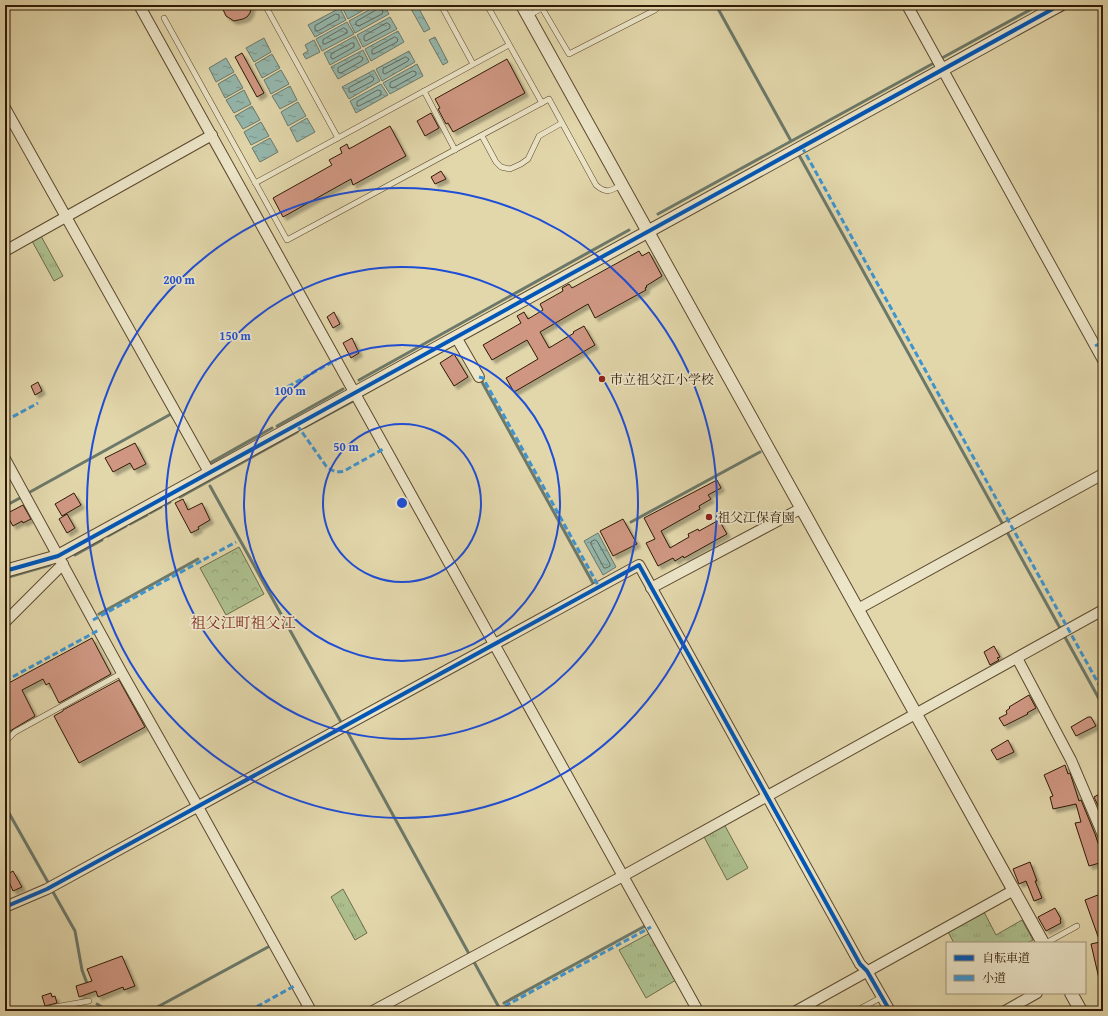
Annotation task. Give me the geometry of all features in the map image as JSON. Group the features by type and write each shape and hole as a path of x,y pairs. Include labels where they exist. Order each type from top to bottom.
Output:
{"street":[{"path":"139,5 698,1011"},
{"path":"907,5 1103,360"},
{"path":"5,622 60,560 209,472 1060,5"},
{"path":"525,10 647,232 1044,942"},
{"path":"5,108 209,472"},
{"path":"5,251 212,135"},
{"path":"456,337 479,376"},
{"path":"5,459 122,673 311,1011"},
{"path":"858,609 1103,474"},
{"path":"651,588 802,508"},
{"path":"5,571 60,560"},
{"path":"5,907 46,889 494,646 639,565 860,964 867,971 890,1011"},
{"path":"373,1011 623,876 1103,610"},
{"path":"1017,658 1071,760 1103,835"},
{"path":"796,1011 1014,890"},
{"path":"1005,1011 1035,994"},
{"path":"1072,994 1081,1011"}],"lane":[{"path":"265,5 338,138"},
{"path":"441,5 473,64"},
{"path":"487,5 542,103"},
{"path":"525,10 542,8 569,54 655,10 660,5"},
{"path":"164,18 287,240 549,99 596,185 602,190 610,191 621,185"},
{"path":"255,183 509,45"},
{"path":"424,91 456,150"},
{"path":"482,136 496,162 501,167 510,169 528,159 539,136 562,124"},
{"path":"5,742 15,732 122,673"},
{"path":"1047,942 1077,926"},
{"path":"856,1011 882,997"},
{"path":"40,1011 89,1001"}],"green space":[{"path":"41,236 63,276 54,281 32,241"},
{"path":"239,547 264,594 226,615 200,568"},
{"path":"724,824 748,868 727,880 703,835"},
{"path":"343,889 367,933 355,940 331,897"},
{"path":"984,912 996,935 1022,920 1033,940 1029,942 953,942 948,932"},
{"path":"650,933 676,980 646,998 619,950"}],"water":[{"path":"345,5 373,5 348,19 342,7"},
{"path":"378,5 384,5 389,14 355,33 349,21"},
{"path":"417,5 430,29 424,32 410,7"},
{"path":"340,8 346,20 315,37 308,25"},
{"path":"390,17 397,29 363,47 357,35"},
{"path":"347,22 354,34 322,51 316,39"},
{"path":"398,31 404,42 371,61 365,49"},
{"path":"355,36 361,48 330,65 324,53"},
{"path":"435,37 448,62 443,65 429,40"},
{"path":"264,38 271,52 254,62 246,48"},
{"path":"314,40 320,52 306,59 303,54 308,51 305,45"},
{"path":"363,50 369,62 338,79 331,67"},
{"path":"409,51 415,62 382,81 376,69"},
{"path":"272,54 280,68 262,78 255,64"},
{"path":"226,58 234,72 216,82 209,68"},
{"path":"417,64 423,76 390,94 383,83"},
{"path":"281,70 289,84 271,94 264,80"},
{"path":"374,70 380,81 349,99 342,87"},
{"path":"235,74 243,88 225,98 218,84"},
{"path":"381,84 388,95 356,113 350,101"},
{"path":"290,86 297,100 280,109 272,96"},
{"path":"244,90 251,104 234,113 226,100"},
{"path":"298,102 306,116 288,126 281,112"},
{"path":"252,106 260,120 243,129 235,116"},
{"path":"307,118 315,132 297,142 290,128"},
{"path":"261,122 269,136 251,145 244,132"},
{"path":"270,138 278,152 260,162 252,148"},
{"path":"598,533 616,567 603,575 584,541"}],"building":[{"path":"221,5 252,5 250,13 247,17 234,21 226,16"},
{"path":"242,53 264,93 257,97 235,57"},
{"path":"507,59 525,93 453,132 448,123 446,124 438,109 440,108 435,99"},
{"path":"431,113 439,128 425,136 417,121"},
{"path":"390,126 406,156 353,185 351,179 283,217 273,198 332,165 329,160 342,153 340,148 347,144 349,149"},
{"path":"441,171 446,179 435,184 431,177"},
{"path":"639,251 642,256 649,252 662,276 646,286 646,290 595,318 588,304 540,332 549,348 584,326 595,345 514,392 506,378 538,359 527,340 492,360 483,345 521,323 517,316 524,312 528,319 543,310 540,304 563,291 562,288 569,284 572,288"},
{"path":"334,312 340,324 333,328 327,317"},
{"path":"352,338 359,353 351,358 343,343"},
{"path":"454,354 468,377 454,386 440,363"},
{"path":"38,382 42,391 35,395 31,386"},
{"path":"135,443 146,464 134,470 130,463 113,472 105,458"},
{"path":"717,480 721,488 708,495 711,499 699,506 700,509 661,531 670,548 689,537 688,534 698,529 699,531 719,520 727,534 684,558 683,556 675,561 673,558 658,566 646,543 655,539 644,518"},
{"path":"74,493 81,505 62,516 55,504"},
{"path":"183,499 188,510 202,503 210,520 198,527 199,529 191,533 175,503"},
{"path":"23,505 31,519 23,523 22,521 13,526 6,514"},
{"path":"67,514 75,528 67,533 59,519"},
{"path":"623,519 637,544 613,556 600,531"},
{"path":"92,638 111,674 59,703 49,683 46,685 43,679 22,690 35,716 5,734 5,685"},
{"path":"994,646 1000,657 997,658 999,660 990,665 984,652"},
{"path":"119,680 145,727 79,763 54,716"},
{"path":"1029,695 1036,708 1027,713 1028,714 1004,726 999,718 1007,714 1006,711 1010,708 1009,707"},
{"path":"1088,717 1091,717 1096,726 1076,736 1071,727"},
{"path":"1008,740 1014,752 997,760 991,750"},
{"path":"1065,765 1068,774 1070,773 1079,801 1081,800 1099,846 1102,845 1103,862 1089,866 1075,823 1081,822 1076,804 1053,809 1050,797 1053,796 1044,775"},
{"path":"1103,792 1103,806 1099,808 1094,797"},
{"path":"1030,862 1037,881 1035,881 1042,898 1034,901 1026,881 1019,884 1013,869"},
{"path":"13,871 22,887 13,891 6,875"},
{"path":"1103,893 1103,982 1100,983 1091,944 1100,942 1085,900"},
{"path":"1055,908 1061,919 1061,923 1046,931 1038,917"},
{"path":"122,956 135,986 124,990 123,987 98,997 96,991 79,997 76,986 92,981 87,969"},
{"path":"51,993 52,997 55,996 57,1003 45,1006 42,996"}],"waterway":[{"path":"716,5 791,141"},
{"path":"942,58 1039,5"},
{"path":"1061,11 1072,5"},
{"path":"1098,5 1103,14"},
{"path":"658,214 934,63"},
{"path":"799,155 1103,706"},
{"path":"359,380 629,230"},
{"path":"482,382 594,585"},
{"path":"277,426 343,389"},
{"path":"305,427 353,401"},
{"path":"30,492 171,414 173,417"},
{"path":"208,464 272,428"},
{"path":"180,497 297,432"},
{"path":"631,522 760,452"},
{"path":"210,486 342,724"},
{"path":"5,506 20,498"},
{"path":"165,505 170,502"},
{"path":"150,513 161,507"},
{"path":"130,524 147,515"},
{"path":"108,536 126,526"},
{"path":"75,555 102,540"},
{"path":"99,614 198,559"},
{"path":"5,578 50,565"},
{"path":"347,731 468,952"},
{"path":"5,806 49,884"},
{"path":"53,892 75,931 82,970 88,986"},
{"path":"504,1003 645,926"},
{"path":"150,1011 268,947"},
{"path":"474,962 501,1011"},
{"path":"97,1004 108,1011"}],"marked path":[{"path":"802,147 1103,692"},
{"path":"1095,346 1103,342"},
{"path":"280,391 336,360"},
{"path":"479,377 483,378 599,587"},
{"path":"5,421 38,403"},
{"path":"297,425 326,466 334,471 344,471 385,448"},
{"path":"93,620 236,542"},
{"path":"5,681 99,630"},
{"path":"505,1006 651,927"},
{"path":"249,1011 296,985"}],"cycle path":[{"path":"5,571 58,556 1060,5"},
{"path":"5,907 47,889 639,565 860,964 867,971 890,1011"}],"place":[{"name":"市立祖父江小学校","path":"602,379"},
{"name":"祖父江保育園","path":"709,517"}],"district":[{"name":"祖父江町祖父江","path":"243,623"}]}
